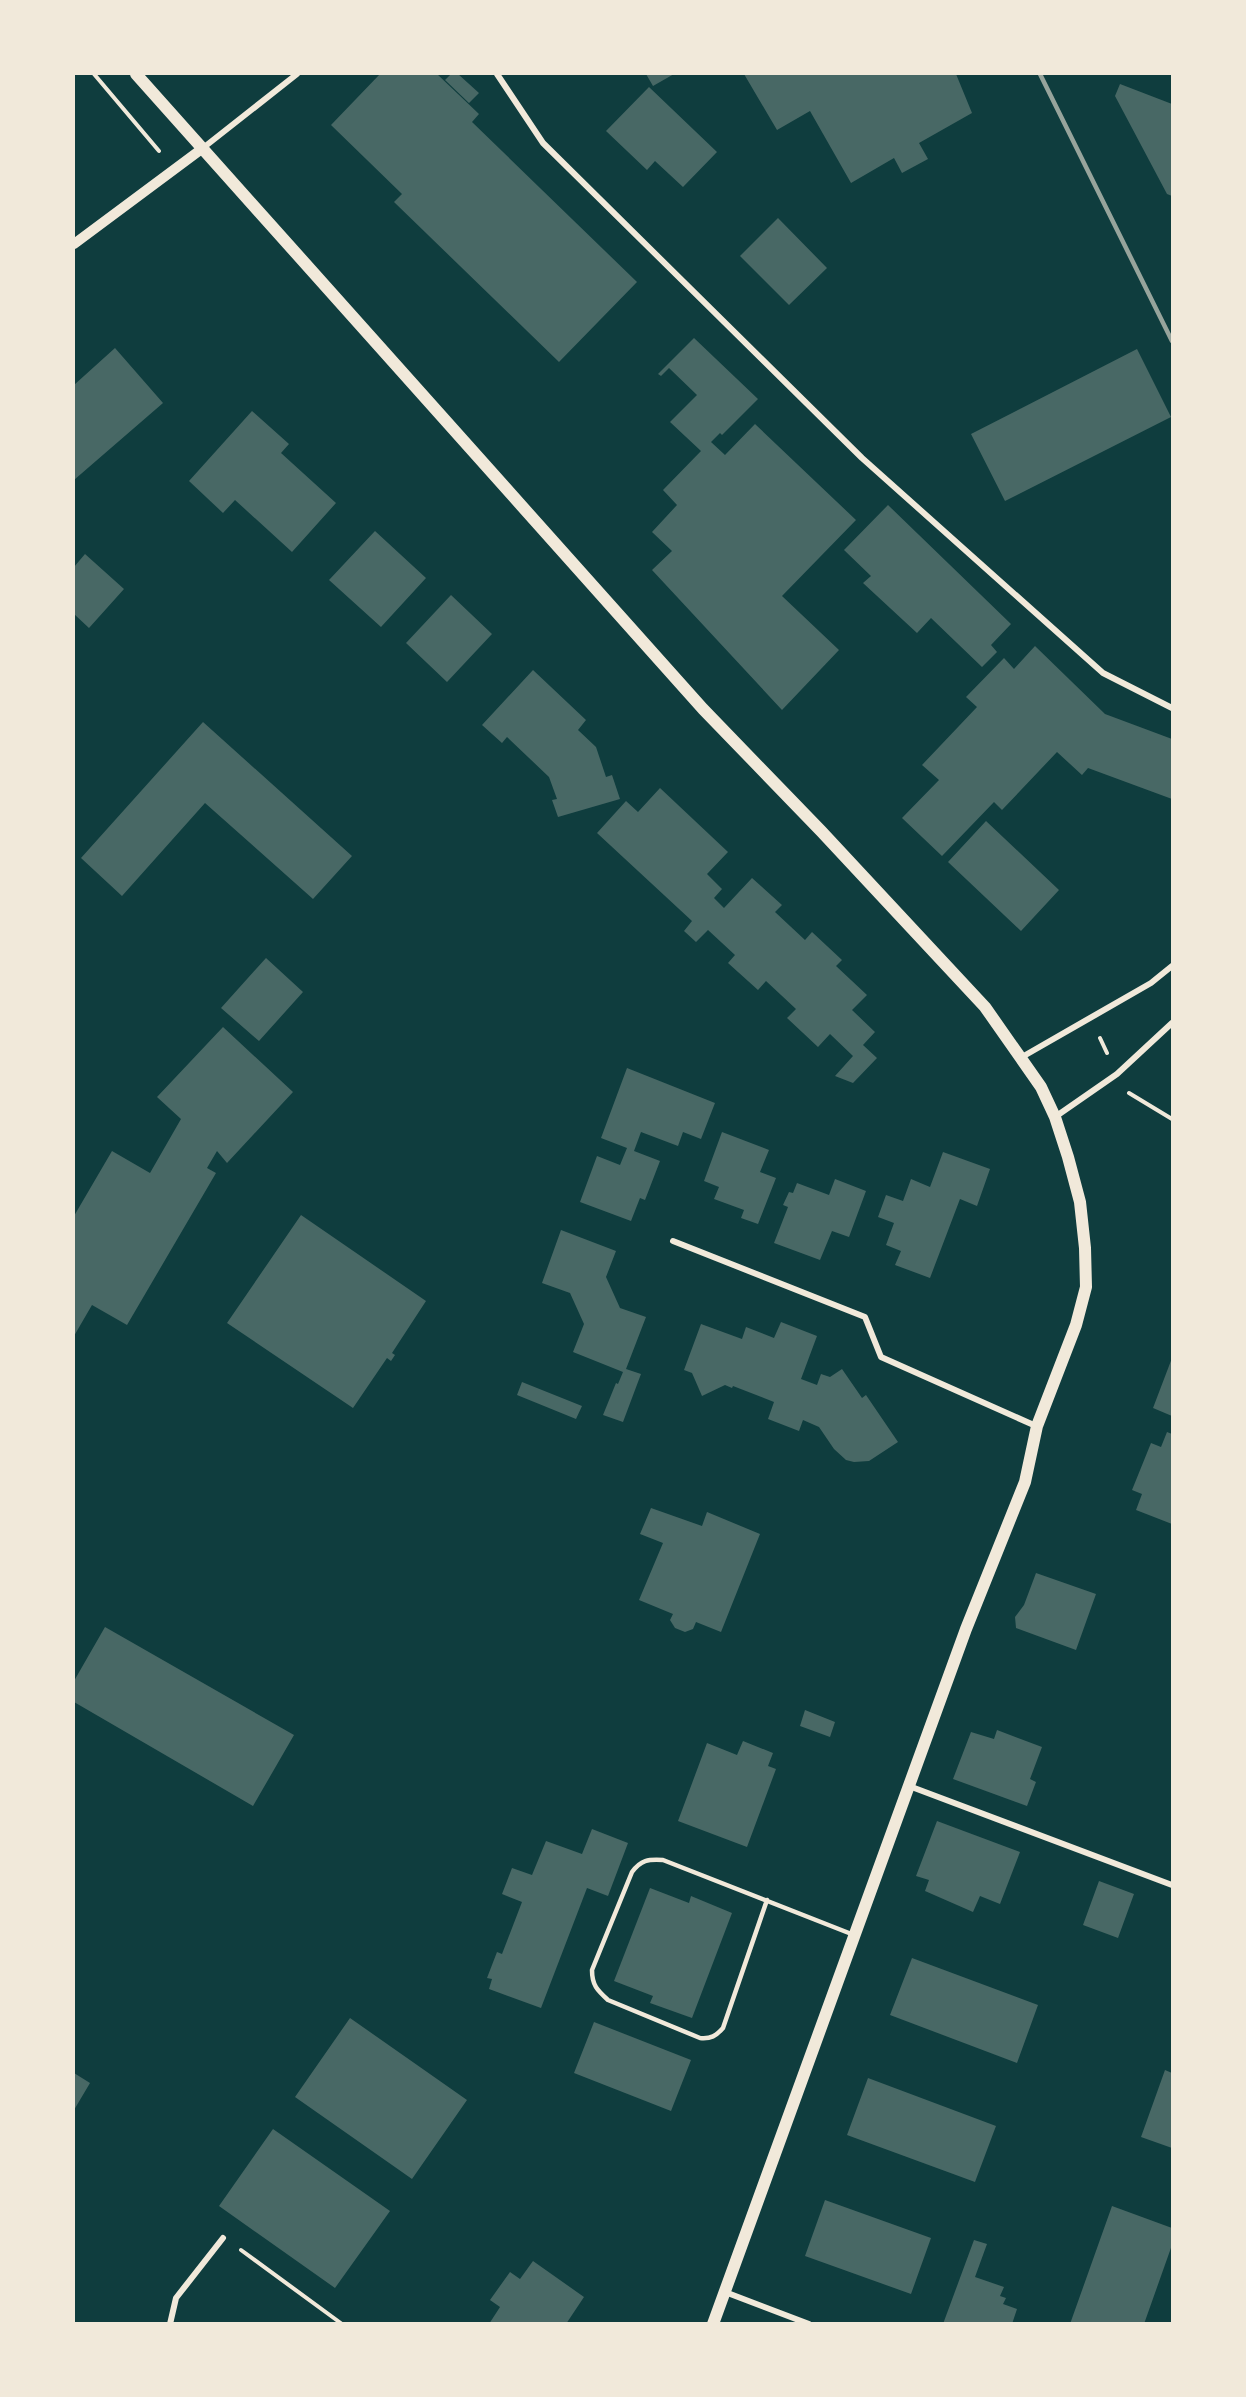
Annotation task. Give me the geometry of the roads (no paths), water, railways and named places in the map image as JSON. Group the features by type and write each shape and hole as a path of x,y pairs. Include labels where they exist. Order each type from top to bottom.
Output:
{"main road":[{"path":"136,74 703,709 821,831 985,1007 1041,1087 1055,1117 1080,1202 1086,1287 1076,1325 1037,1426 1025,1482 966,1629 713,2324"}],"street":[{"path":"74,244 203,148 297,74"},
{"path":"497,74 543,143 862,458 1103,673 1173,708"},
{"path":"1022,1057 1141,989 1173,966"},
{"path":"1055,1117 1117,1074 1173,1023"},
{"path":"673,1241 865,1317 881,1357 1037,1426"},
{"path":"909,1786 1173,1885"},
{"path":"170,2324 176,2298 223,2238"},
{"path":"725,2292 809,2324"}],"lane":[{"path":"767,1900 723,2028 716,2036 708,2039 700,2038 608,2000 592,1982 592,1970 632,1872 639,1862 649,1859 663,1860 767,1900 854,1935"}],"railway":[{"path":"1040,74 1172,341"}]}
